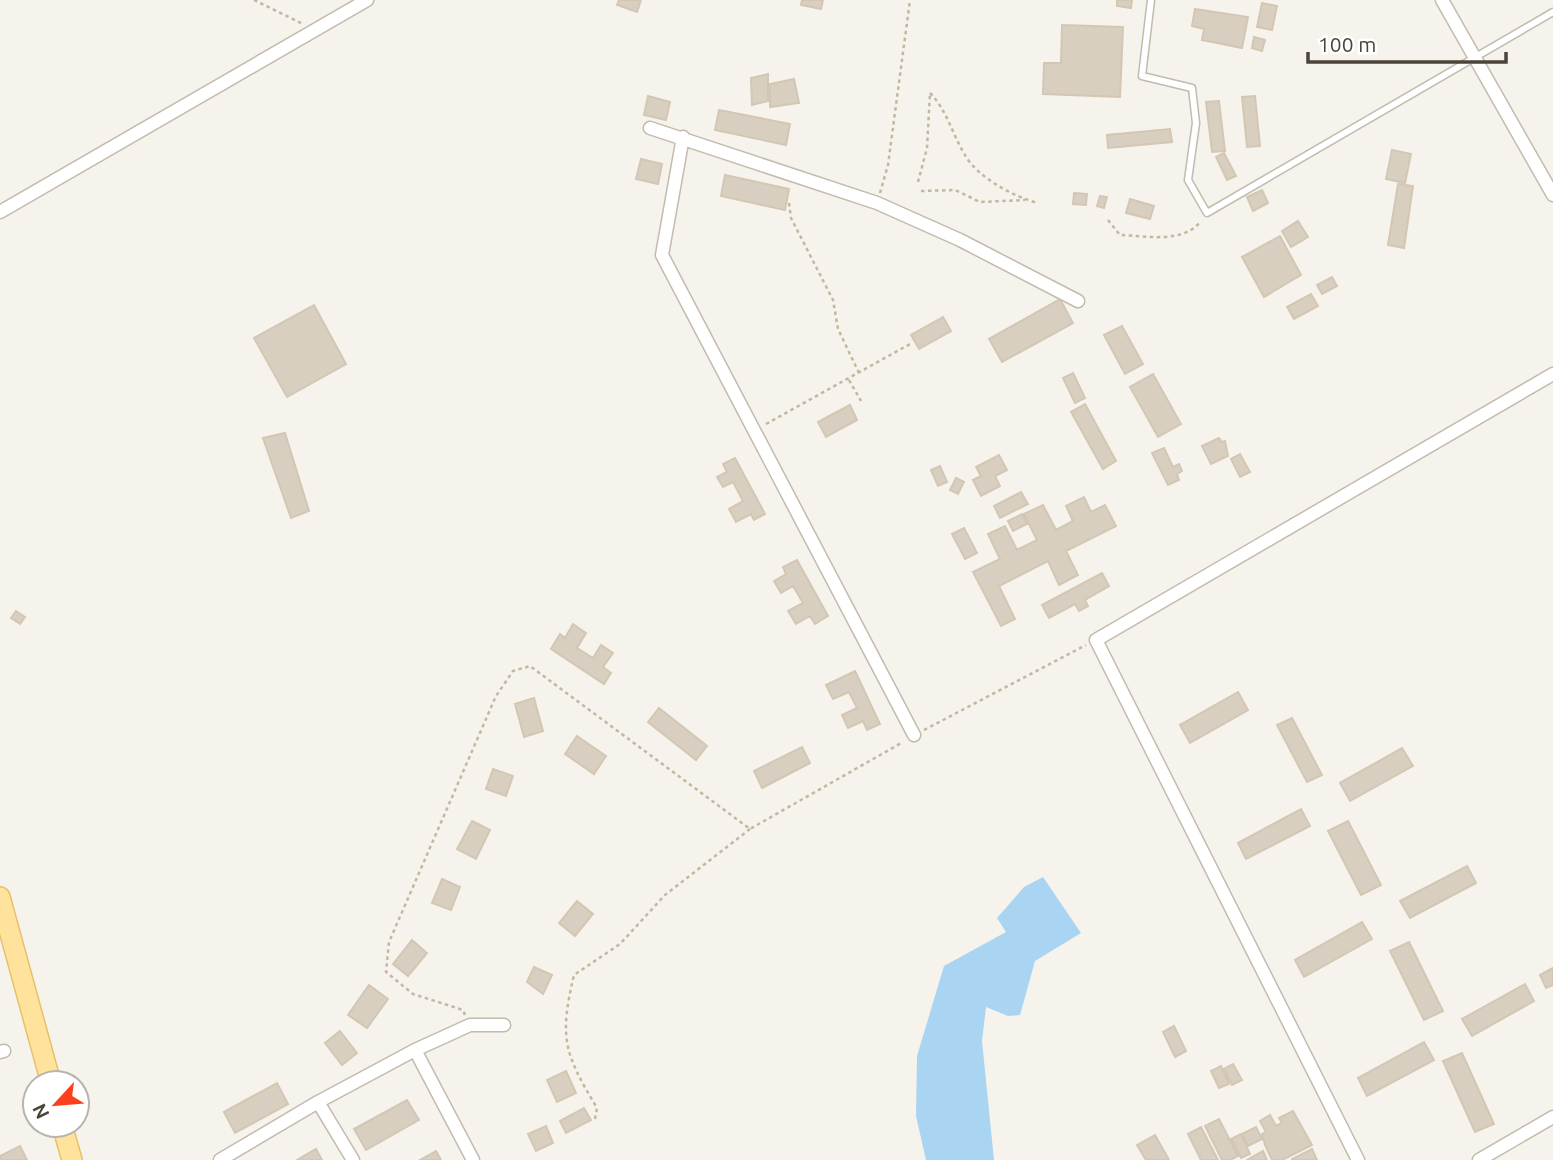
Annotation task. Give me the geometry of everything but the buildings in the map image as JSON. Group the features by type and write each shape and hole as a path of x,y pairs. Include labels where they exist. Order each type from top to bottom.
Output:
{"main road":[{"path":"0,897 47,1069"},
{"path":"66,1139 72,1160"}],"street":[{"path":"0,212 367,0"},
{"path":"1442,0 1553,195"},
{"path":"650,128 877,202 960,240 1078,301"},
{"path":"683,137 662,255 914,735"},
{"path":"1358,1160 1096,640 1553,374"},
{"path":"226,1159 318,1102 415,1050 470,1025 504,1025"},
{"path":"415,1050 473,1160"},
{"path":"318,1102 353,1160"},
{"path":"1479,1160 1553,1117"}],"lane":[{"path":"1151,0 1142,76 1192,88 1196,123 1188,180 1207,213 1553,12"}],"path":[{"path":"254,0 316,29"},
{"path":"877,202 888,165 910,0"},
{"path":"918,181 927,148 930,93 940,103 966,158 982,174 1025,200"},
{"path":"921,191 955,190 981,202 1025,200 1038,203"},
{"path":"789,203 791,218 833,300 838,329 859,373"},
{"path":"1108,220 1121,235 1167,238 1194,230 1207,213"},
{"path":"753,429 910,344"},
{"path":"848,379 861,401"},
{"path":"595,1119 597,1108 574,1070 564,1037 565,1015 574,975 620,944 664,895 750,829 914,735 1096,640"},
{"path":"470,1025 463,1010 413,994 386,972 389,942 496,696 513,671 530,666 750,829"}],"water":[{"path":"1043,877 1081,933 1035,961 1020,1015 1008,1016 986,1007 982,1041 994,1160 926,1160 916,1116 917,1056 944,966 1006,932 997,918 1024,887"}]}
